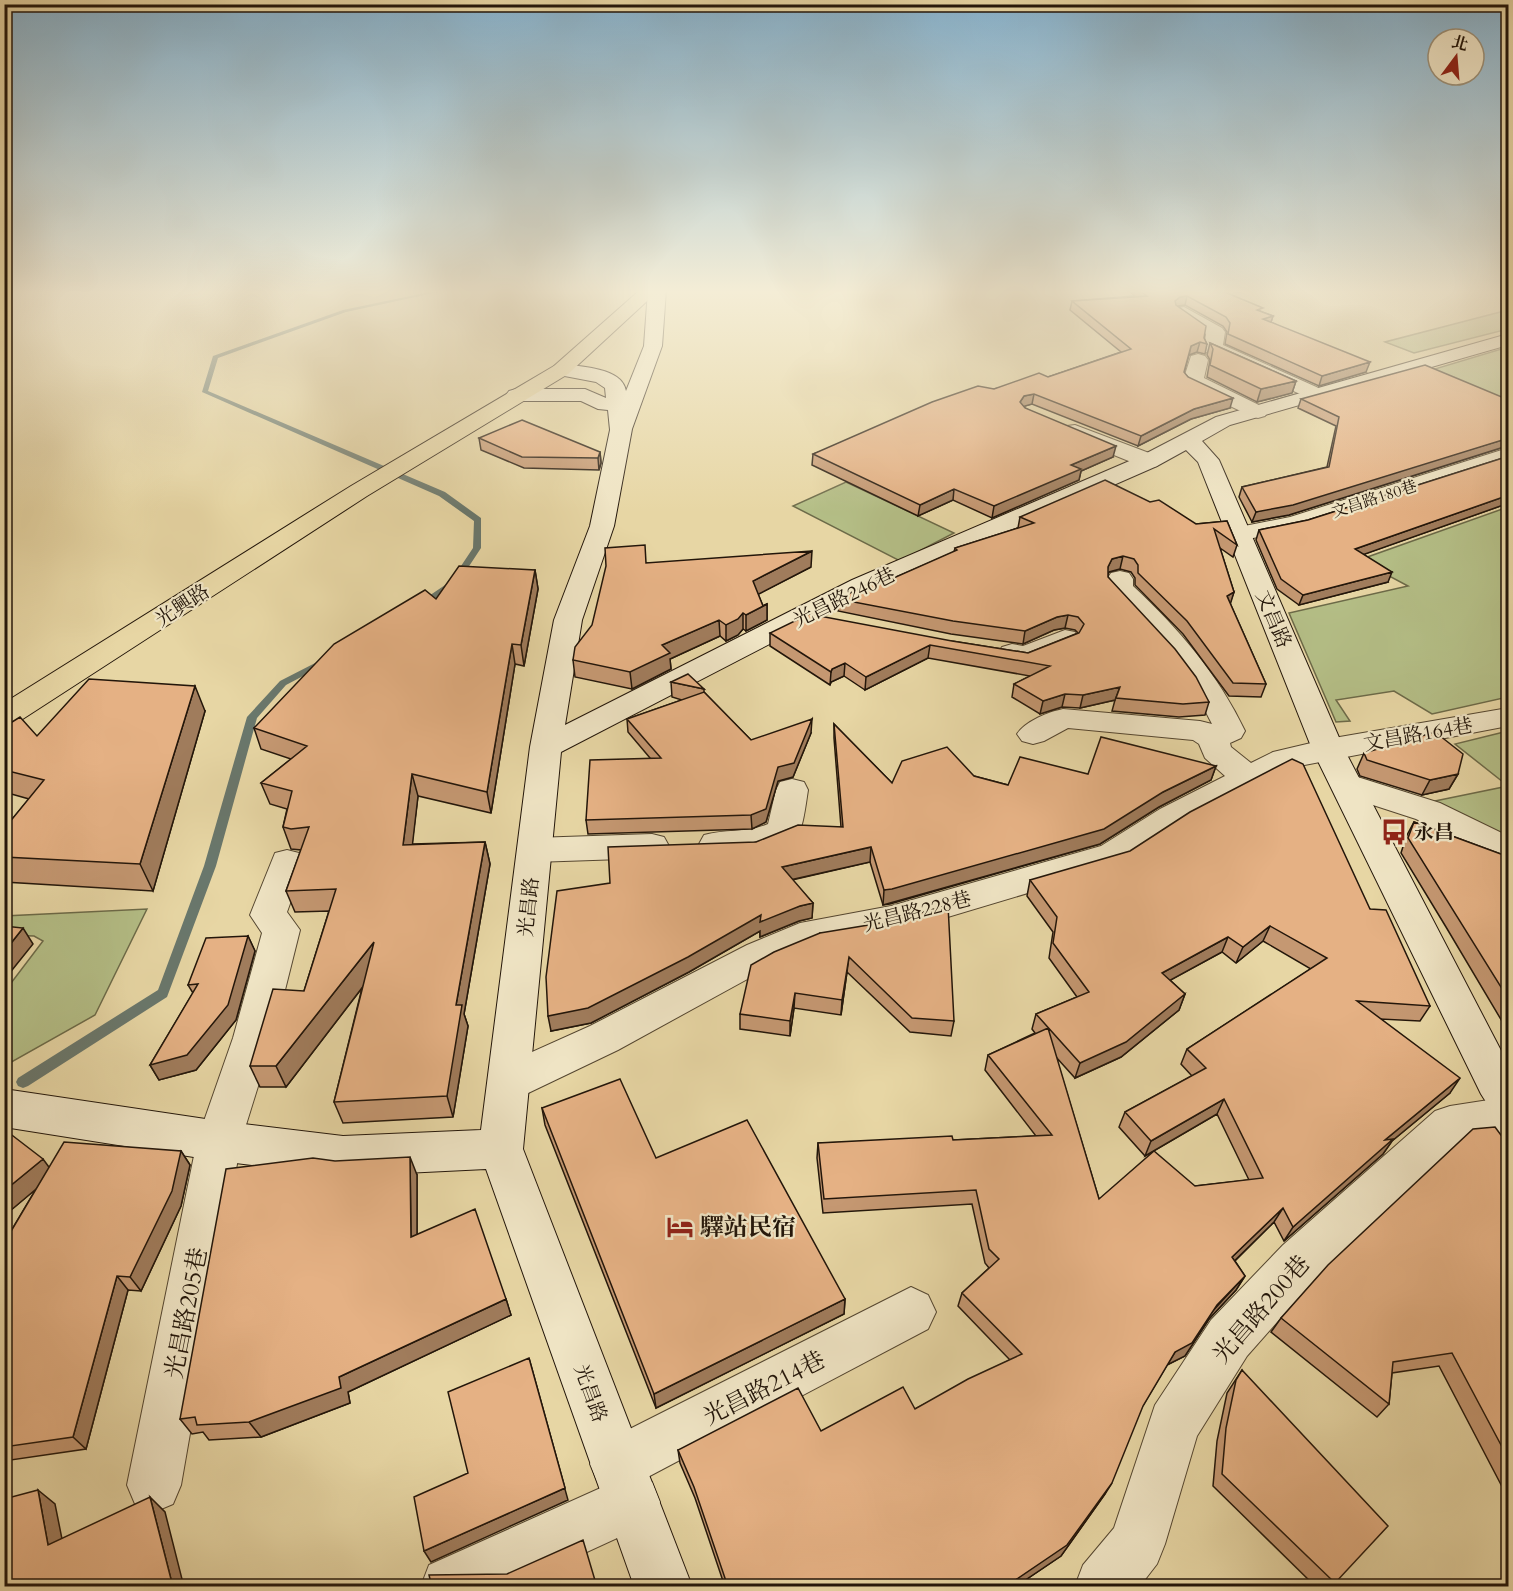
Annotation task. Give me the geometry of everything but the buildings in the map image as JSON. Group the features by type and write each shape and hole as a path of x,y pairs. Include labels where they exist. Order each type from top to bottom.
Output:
{"main road":[{"path":"516,395 567,364"},
{"name":"光興路","path":"4,717 359,491 516,395"}],"street":[{"path":"621,430 646,364"},
{"path":"1197,364 1193,381 1258,412"},
{"path":"1249,364 1316,394"},
{"path":"1189,441 1223,421 1420,364"},
{"name":"光昌路","path":"561,370 602,377 615,386 621,430 602,526 568,620 546,747 501,1149 663,1587"},
{"path":"516,395 585,395 598,400 616,412 621,430"},
{"path":"1053,422 1149,461"},
{"name":"光昌路246巷","path":"546,747 861,586 1149,461 1189,441"},
{"name":"文昌路","path":"1189,441 1208,460 1328,749 1496,1081 1509,1100"},
{"name":"文昌路180巷","path":"1238,534 1295,523 1509,455"},
{"path":"1120,579 1120,588 1192,663 1210,690 1230,732 1214,739"},
{"path":"804,615 849,624"},
{"path":"983,649 1026,655 1065,638"},
{"name":"文昌路164巷","path":"1328,749 1509,717"},
{"path":"1033,735 1063,718 1128,726 1200,731 1214,739"},
{"path":"1214,739 1216,751 1247,777"},
{"name":"光昌路228巷","path":"509,1082 604,1038 760,955 813,933 891,920 1113,855 1172,817 1247,777 1284,759 1328,749"},
{"path":"1348,785 1428,811 1509,850"},
{"path":"534,850 756,843 783,831 792,790"},
{"name":"光昌路205巷","path":"154,1485 219,1141 253,1038 281,930 268,915 287,862"},
{"path":"4,1108 219,1141 344,1156 501,1149"},
{"name":"光昌路200巷","path":"1104,1587 1137,1544 1174,1424 1229,1338 1300,1261 1450,1125 1509,1116"},
{"name":"光昌路214巷","path":"450,1587 911,1312"}],"green space":[{"path":"1451,364 1508,364 1508,405 1428,371"},
{"path":"846,482 954,533 900,561 793,506"},
{"path":"1508,507 1508,697 1432,714 1394,691 1336,700 1350,721 1336,722 1289,613 1408,586 1359,560"},
{"path":"1508,731 1508,786 1455,744"},
{"path":"1508,786 1508,840 1425,803"},
{"path":"147,909 95,1015 8,1064 5,1063 5,991 43,941 34,936 5,935 4,916"}],"waterway":[{"path":"213,364 205,392 442,494 478,520 477,548 454,583 423,604"},
{"path":"23,1082 163,993 210,866 252,717 283,683 321,663"}],"place":[{"name":"永昌","path":"1394,832"},
{"name":"驛站民宿","path":"680,1227"}]}
